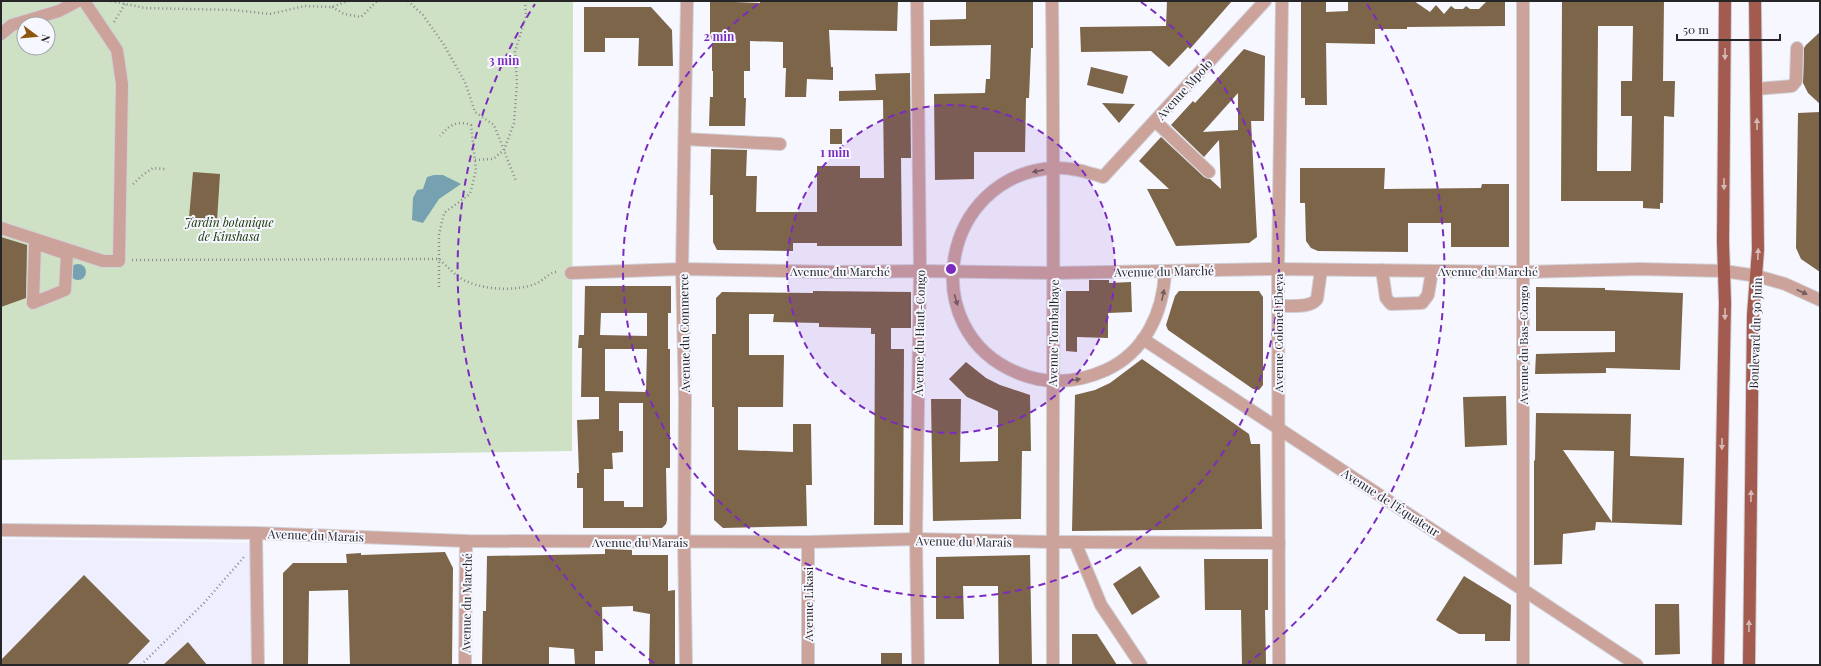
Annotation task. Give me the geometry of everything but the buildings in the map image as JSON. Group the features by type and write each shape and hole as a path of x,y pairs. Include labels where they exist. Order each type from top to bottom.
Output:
{"main road":[{"path":"1718,665 1724,271 1725,1"},
{"name":"Boulevard du 30 Juin","path":"1749,665 1753,315 1758,250 1755,1"}],"street":[{"path":"1,34 12,25 58,11 78,1"},
{"path":"67,252 65,290 34,303 35,243 103,261 119,261 122,84 117,50 84,1"},
{"name":"Avenue du Commerce","path":"686,665 684,542 685,400 682,269 687,1"},
{"name":"Avenue du Haut-Congo","path":"917,1 920,271 916,539 918,665"},
{"name":"Avenue Tombalbaye","path":"1052,1 1054,168 1052,665"},
{"name":"Avenue Mpolo","path":"1054,168 1079,170 1103,178 1264,1"},
{"name":"Avenue Colonel Ebeya","path":"1279,665 1278,269 1282,1"},
{"name":"Avenue du Bas-Congo","path":"1523,1 1523,665"},
{"path":"1756,89 1792,86 1796,81 1797,48"},
{"path":"1155,121 1209,172"},
{"path":"685,140 780,144"},
{"path":"1054,168 1035,171 1016,177 999,187 983,200 971,215 961,233 955,252 952,272 954,295 961,317 972,338 988,355 1007,369 1029,378 1052,382 1073,381 1093,376 1112,367 1129,355 1143,339 1153,324 1160,308 1164,290 1165,272"},
{"path":"1,228 67,252"},
{"name":"Avenue du Marché","path":"571,273 682,269 837,272 920,271 1054,273 1278,269 1523,272 1640,269 1724,271 1757,276 1785,284 1820,300"},
{"path":"1278,306 1308,305 1315,302 1317,299 1321,270"},
{"path":"1382,270 1386,298 1391,304 1422,303 1428,295 1432,271"},
{"name":"Avenue de l'Équateur","path":"1143,339 1637,665"},
{"name":"Avenue du Marais","path":"1,530 256,538 466,541 808,542 916,539 1052,542 1278,543"},
{"path":"256,538 258,665"},
{"name":"Avenue du Marché","path":"465,665 466,541"},
{"name":"Avenue Likasi","path":"808,542 808,665"},
{"path":"1075,542 1101,605 1141,665"}],"path":[{"path":"112,1 145,8 234,10 270,14 305,6 332,6 348,1"},
{"path":"332,6 344,14 361,17 377,1"},
{"path":"408,1 423,15 444,45 465,82 474,112 494,125 516,181"},
{"path":"475,160 493,160 504,150 514,123 517,83 515,52 526,16 525,1"},
{"path":"107,35 125,4"},
{"path":"439,287 439,235 444,213 470,194 476,170 471,124 461,122 450,125 440,136"},
{"path":"120,204 128,196 130,187 144,174 153,168 165,169"},
{"path":"119,261 439,259 467,282 492,288 516,289 536,284 554,272 571,273"},
{"path":"141,665 204,603 256,538"}],"shaded area":[{"path":"1,539 256,543 258,665 1,665"}],"green space":[{"name":"Jardin botanique de Kinshasa","path":"1,1 573,1 572,451 1,460"}],"water":[{"path":"443,175 461,184 439,199 423,223 412,220 413,198 417,190 423,189 427,177"},
{"path":"75,264 81,264 86,269 84,278 81,280 75,280 70,275 70,269"}]}
